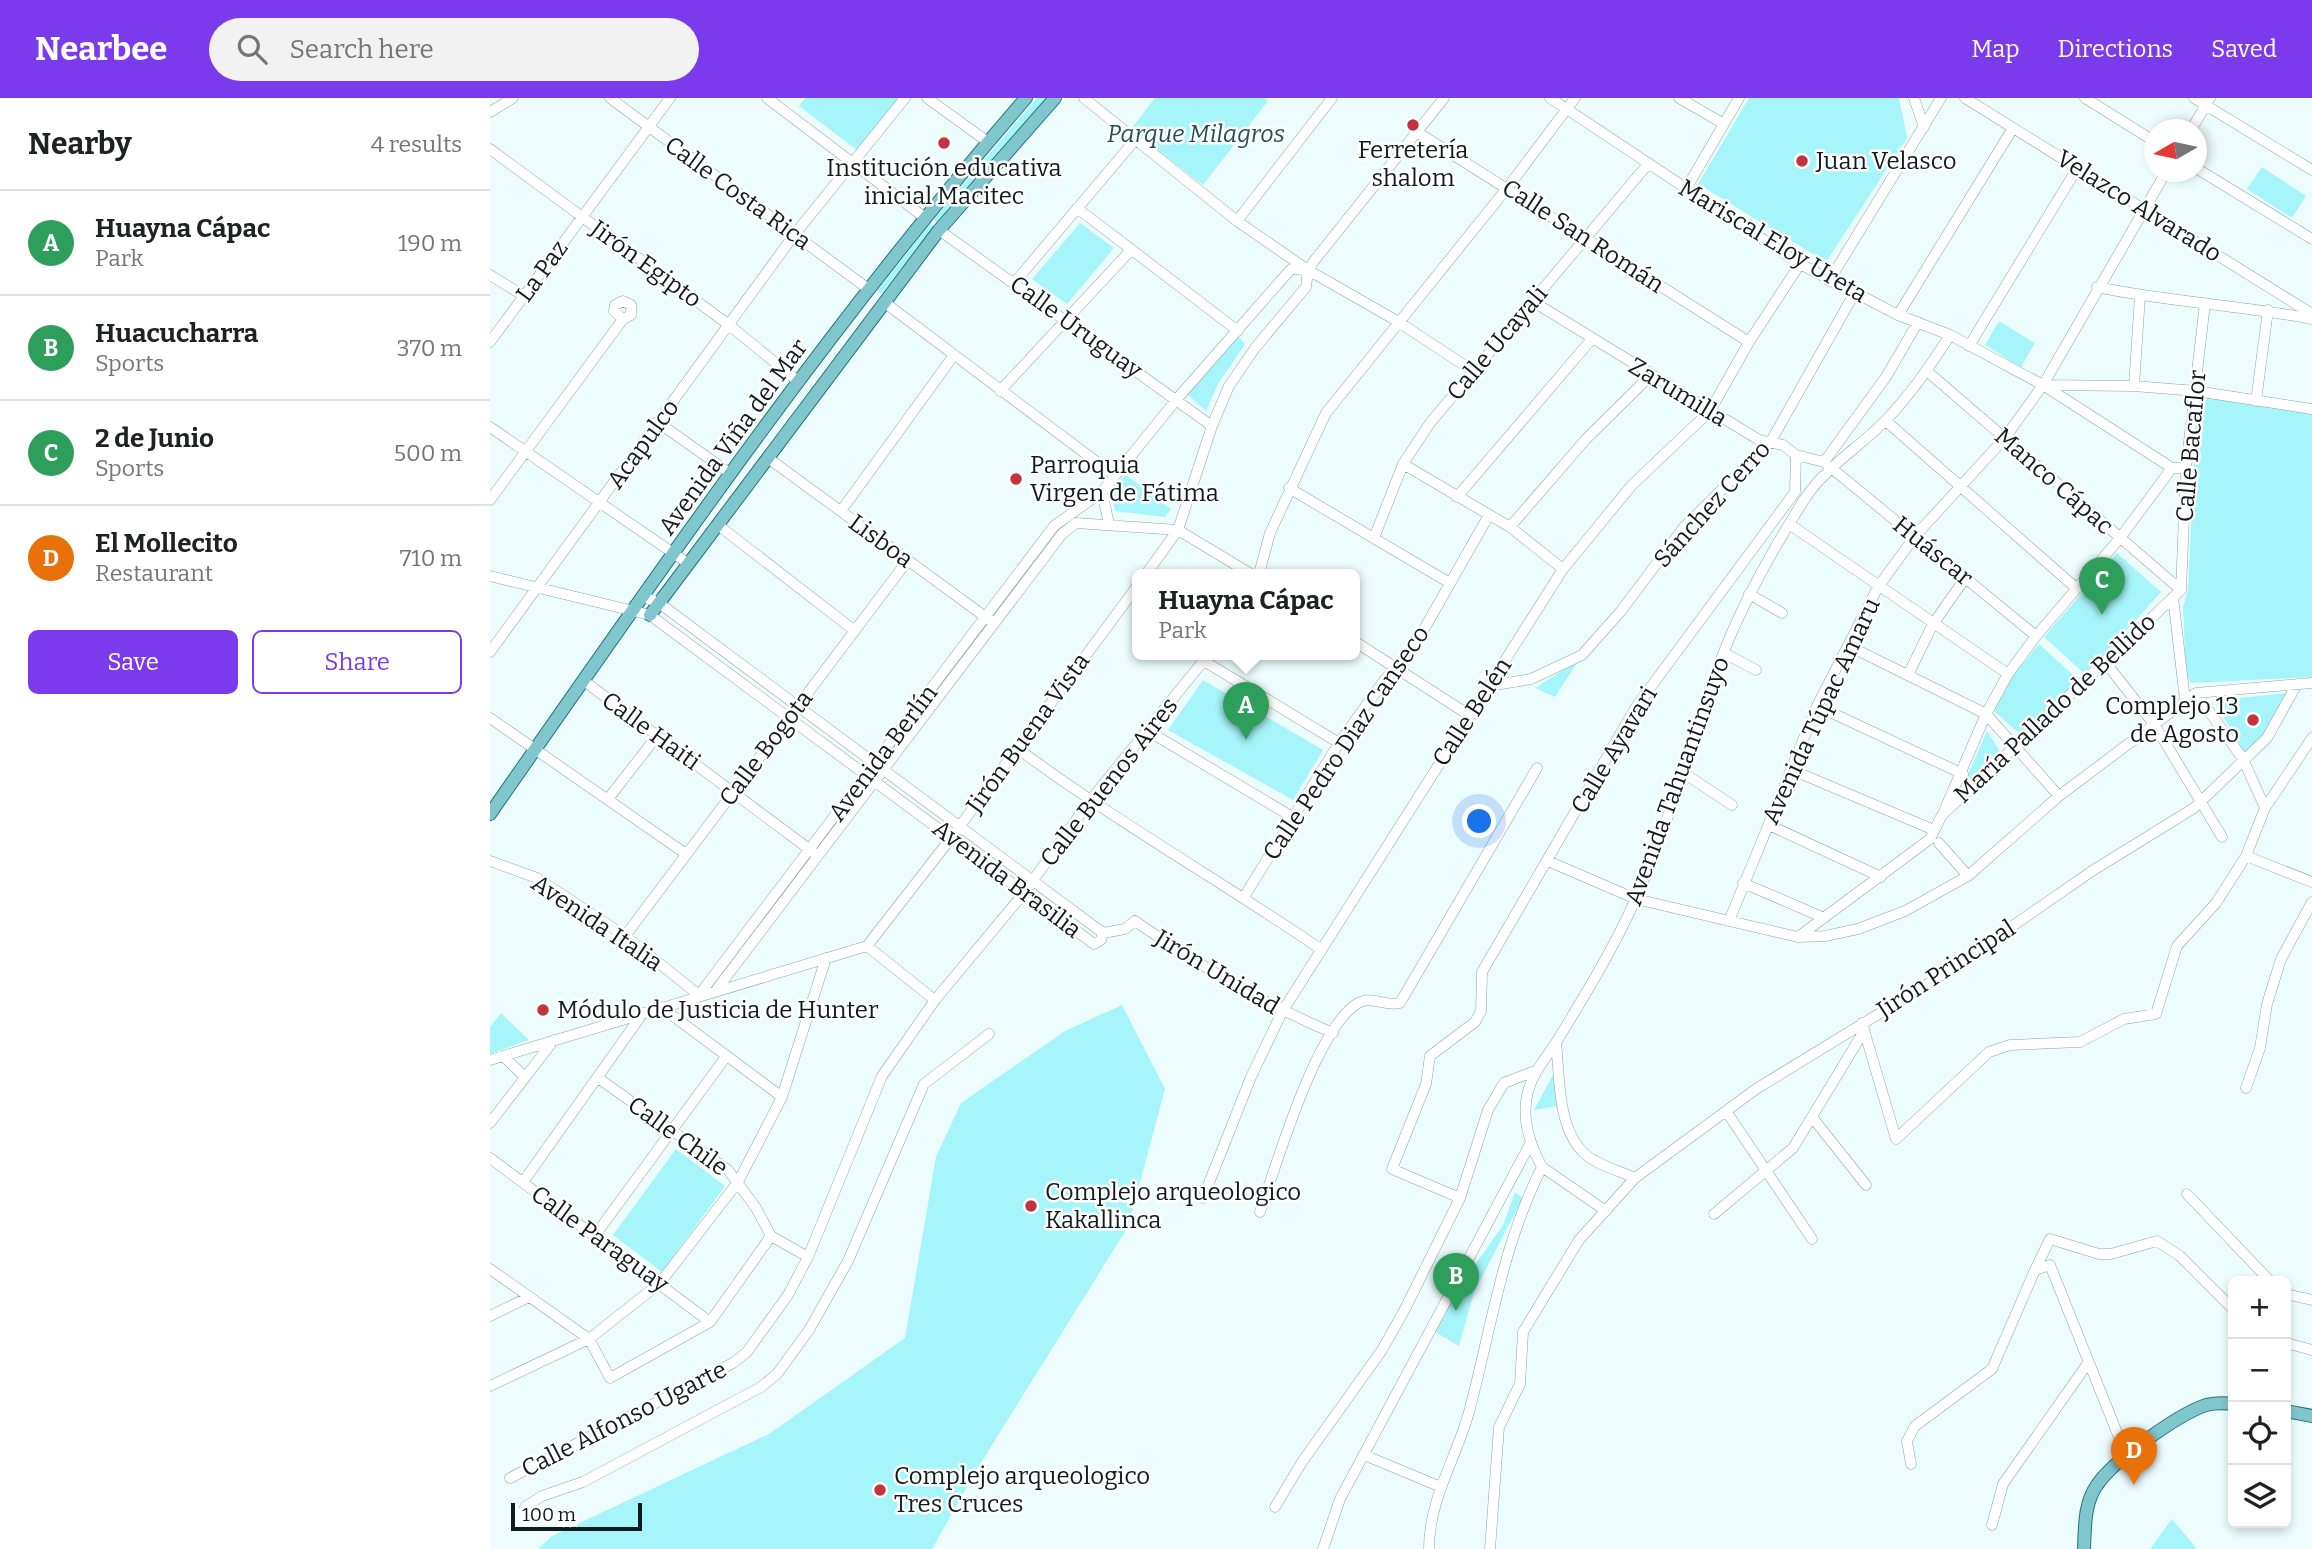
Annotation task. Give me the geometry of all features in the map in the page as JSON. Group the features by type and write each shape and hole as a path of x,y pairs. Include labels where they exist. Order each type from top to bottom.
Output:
{"main road":[{"name":"Avenida Viña del Mar","path":"490,814 673,554 867,288 1026,98"},
{"name":"Avenida Viña del Mar","path":"650,615 939,230 1055,98"},
{"path":"2084,1549 2086,1517 2096,1486 2126,1455 2192,1411 2210,1404 2228,1404"},
{"path":"2291,1412 2312,1416"}],"street":[{"path":"490,112 513,98"},
{"name":"Calle Costa Rica","path":"610,98 867,288"},
{"name":"La Paz","path":"490,342 670,98"},
{"path":"767,98 781,102 853,163 924,217"},
{"name":"Acapulco","path":"490,652 794,235 905,98"},
{"path":"927,98 988,142"},
{"path":"1084,98 1237,221 1308,270 1397,321 1474,371"},
{"path":"1237,221 1332,98"},
{"path":"1150,569 1178,530 1212,426 1229,386 1255,348 1306,287 1308,270 1444,98"},
{"name":"Mariscal Eloy Ureta","path":"1550,98 1800,264 1898,315 1950,335 2043,385 2172,468"},
{"path":"1260,569 1270,533 1326,412 1508,187 1575,98"},
{"path":"1679,98 1724,124"},
{"path":"1686,189 1739,98"},
{"path":"1914,98 1924,127"},
{"path":"1829,281 1941,98"},
{"name":"Velazco Alvarado","path":"1965,98 2144,208 2312,317"},
{"path":"2085,98 2144,135"},
{"path":"2194,98 2208,102 2312,170"},
{"path":"2198,119 2208,102"},
{"path":"1898,315 2013,128"},
{"name":"Calle San Román","path":"1417,132 1508,187 1749,342"},
{"path":"1015,282 1136,139"},
{"name":"Jirón Egipto","path":"490,149 729,325 799,382"},
{"name":"Calle Ucayali","path":"1374,538 1403,464 1430,424 1648,164"},
{"path":"1969,346 2078,167"},
{"path":"2207,174 2312,239"},
{"name":"Avenida Túpac Amaru","path":"1729,921 1817,706 1878,587 1916,535 2004,439 2043,385 2097,287 2160,182"},
{"path":"1077,208 1238,331"},
{"name":"Calle Uruguay","path":"939,230 1212,426"},
{"path":"1000,391 1064,318 1130,251"},
{"name":"Calle Belén","path":"1203,1198 1251,1077 1282,1012 1469,716 1563,569 1632,485 1710,411 1749,342 1800,264"},
{"path":"1109,524 1102,492 1114,475 1291,269 1308,270"},
{"path":"490,275 524,296"},
{"path":"2097,287 2140,296 2312,317"},
{"name":"Sánchez Cerro","path":"1489,686 1531,679 1582,655 1621,611 1684,527 1770,441 1854,293"},
{"path":"2134,386 2140,296"},
{"name":"Zarumilla","path":"1532,301 1591,340 1759,440 1770,441 1796,455 1826,465"},
{"path":"884,302 1114,475"},
{"name":"Calle Bacaflor","path":"2185,700 2177,594 2186,468 2205,303"},
{"path":"2256,401 2268,310"},
{"path":"490,500 623,319"},
{"path":"1826,465 1886,377 1918,322"},
{"name":"Avenida Tahuantinsuyo","path":"1542,1167 1530,1144 1527,1095 1535,1071 1556,1043 1608,956 1636,899 1662,834 1724,653 1749,594 1788,524 1826,465 1885,421 1928,372 1950,335"},
{"path":"1457,497 1591,340"},
{"path":"841,511 954,355"},
{"name":"Manco Cápac","path":"1928,372 2120,538 2177,594"},
{"path":"1510,527 1586,439 1650,376"},
{"path":"2043,385 2134,386 2196,391 2312,409"},
{"path":"1885,421 2076,588"},
{"path":"659,423 732,474"},
{"path":"490,427 598,505 689,564"},
{"path":"1796,455 1795,492 1807,496"},
{"name":"Lisboa","path":"768,458 990,621"},
{"path":"1403,464 1510,527 1563,569"},
{"name":"Huáscar","path":"1826,465 1916,535 2036,636"},
{"path":"1942,814 1963,774 1986,714 2008,674 2036,636 2120,538 2172,468 2186,468"},
{"path":"1289,488 1448,582"},
{"name":"Avenida Berlín","path":"990,621 1054,526 1102,492"},
{"name":"Calle Ayavari","path":"1460,1198 1392,1169 1401,1140 1426,1084 1430,1056 1470,1026 1481,1011 1482,972 1636,707 1795,492"},
{"path":"1070,513 1076,523 1178,530 1243,569"},
{"name":"Calle Pedro Diaz Canseco","path":"1244,897 1339,743 1387,678 1407,659 1448,582 1489,515"},
{"name":"Avenida Berlín","path":"717,989 815,853 990,621 1062,534 1076,523"},
{"path":"1788,524 2008,674"},
{"path":"718,526 855,631"},
{"name":"Calle Bogota","path":"625,936 908,560"},
{"name":"Avenida Brasilia","path":"490,576 650,615 1094,944 1101,940 1103,933 659,603 644,597"},
{"path":"1908,676 1933,624 1966,577"},
{"name":"Jirón Buena Vista","path":"867,946 951,838 1132,593"},
{"path":"1749,594 1782,612"},
{"name":"María Pallado de Bellido","path":"1798,937 1930,839 1942,814 2177,594"},
{"path":"1360,645 1469,716"},
{"path":"1849,646 1986,714 2059,796"},
{"path":"1724,653 1756,670"},
{"name":"Calle Buenos Aires","path":"808,1257 882,1076 935,1000 1033,881 1089,802 1204,660"},
{"path":"1209,660 1339,743"},
{"path":"2105,662 2154,724 2222,837"},
{"name":"Calle Haiti","path":"584,681 815,853"},
{"path":"1548,861 1636,899 1798,937 1825,936 1905,911 1968,876 2059,796 2196,693 2312,683"},
{"name":"Jirón Principal","path":"1490,1549 1488,1539 1499,1427 1520,1384 1523,1332 1579,1240 1635,1178 1726,1111 1863,1027 1996,940 2092,871 2200,802 2267,738 2297,684"},
{"path":"2196,693 2243,759 2265,808"},
{"path":"1817,706 1963,774"},
{"path":"490,718 686,854"},
{"path":"1148,731 1294,818"},
{"path":"608,799 657,736"},
{"path":"1863,1027 1896,1139 1989,1052 2010,1045 2080,1042 2124,1018 2157,1014 2177,946 2216,903 2246,856 2265,808 2312,738"},
{"path":"1017,748 1089,802 1244,897 1322,950"},
{"path":"1260,1212 1308,1074 1333,1033 1350,1009 1361,1001 1376,1000 1390,1006 1400,1003 1536,768"},
{"path":"1791,770 1934,830"},
{"path":"1682,772 1732,805"},
{"path":"1769,825 1881,877"},
{"path":"1939,843 1968,876"},
{"name":"Avenida Berlín","path":"699,995 815,853"},
{"path":"2246,856 2312,882"},
{"name":"Avenida Italia","path":"490,861 537,878 625,936 699,995"},
{"path":"1743,883 1822,917"},
{"path":"2246,1088 2260,1048 2267,1004 2281,960 2312,902"},
{"name":"Jirón Unidad","path":"1103,933 1125,929 1135,921 1184,956 1282,1012 1333,1033"},
{"path":"490,1060 717,989 867,946 931,997"},
{"path":"490,1386 589,1339 660,1283 738,1182 782,1097 826,958"},
{"path":"661,1007 725,1058 782,1097"},
{"path":"523,1182 643,1013"},
{"path":"1714,1214 1793,1148 1863,1027"},
{"path":"525,1507 542,1496 583,1482 761,1387 777,1374 809,1330 848,1261 924,1084 989,1034"},
{"path":"490,1123 554,1040"},
{"path":"1556,1043 1565,1116 1571,1134 1585,1155 1635,1178"},
{"path":"503,1056 525,1077"},
{"path":"596,1234 725,1058"},
{"path":"1275,1507 1382,1350 1460,1198 1488,1110 1504,1083 1535,1071"},
{"name":"Calle Chile","path":"598,1078 728,1170 771,1236 808,1257"},
{"path":"1726,1111 1812,1240"},
{"path":"1812,1117 1866,1185"},
{"path":"1323,1549 1340,1499 1530,1144"},
{"name":"Calle Paraguay","path":"490,1158 596,1234 710,1322"},
{"path":"1429,1549 1429,1522 1469,1413 1510,1241 1542,1167 1606,1211"},
{"path":"2187,1194 2265,1276"},
{"path":"490,1269 589,1339 610,1378 710,1322 771,1236"},
{"path":"1911,1464 1907,1441 1915,1426 1992,1369 2050,1239 2099,1254 2157,1241 2180,1256 2228,1305"},
{"name":"Calle Alfonso Ugarte","path":"510,1478 733,1363 762,1331 788,1295 808,1257"},
{"path":"2035,1270 2050,1265 2126,1455"},
{"path":"2291,1295 2312,1300"},
{"path":"490,1315 529,1297"},
{"path":"2291,1344 2312,1350"},
{"path":"1992,1525 2003,1484 2088,1363"},
{"path":"1364,1455 1441,1487"}],"green space":[{"path":"805,98 898,98 858,151 799,106"},
{"path":"1037,98 1046,98 937,222 934,219"},
{"name":"Parque Milagros","path":"1155,98 1264,98 1268,101 1203,185 1131,129"},
{"name":"Juan Velasco","path":"1749,98 1899,98 1907,138 1826,262 1698,184"},
{"path":"2262,167 2306,196 2292,218 2247,189"},
{"path":"1080,223 1114,248 1067,304 1032,279"},
{"path":"930,224 935,227 881,294 877,291"},
{"path":"1999,321 2035,343 2021,367 1985,345"},
{"path":"1236,334 1245,344 1218,384 1206,411 1187,394"},
{"path":"2197,396 2312,413 2312,677 2191,683 2186,676 2183,607 2188,590"},
{"path":"1126,475 1171,509 1165,517 1115,511 1111,488"},
{"path":"2117,553 2161,592 2086,675 2044,637"},
{"path":"2039,644 2079,680 2021,735 1994,711 2013,676"},
{"path":"1579,660 1555,697 1535,688"},
{"path":"1203,680 1323,750 1293,800 1168,730"},
{"name":"Complejo 13 de Agosto","path":"2287,693 2291,700 2250,753 2243,751 2216,704 2219,700"},
{"path":"1987,731 2001,753 1962,788"},
{"path":"1122,1005 1165,1089 1128,1227 977,1469 932,1549 538,1549 552,1536 769,1434 905,1338 936,1157 961,1103 1065,1031"},
{"path":"501,1013 529,1040 490,1054 490,1027"},
{"path":"1553,1075 1557,1106 1534,1110"},
{"path":"676,1149 725,1186 662,1272 613,1235"},
{"path":"1515,1192 1523,1198 1474,1292 1459,1346 1430,1329 1503,1225"},
{"path":"2172,1519 2197,1549 2150,1549"}],"place":[{"name":"Ferretería shalom","path":"1413,125"},
{"name":"Institución educativa inicial Macitec","path":"944,143"},
{"name":"Juan Velasco","path":"1802,161"},
{"name":"Parroquia Virgen de Fátima","path":"1016,479"},
{"name":"2 de Junio","path":"2102,615"},
{"name":"Complejo 13 de Agosto","path":"2253,720"},
{"name":"Huayna Cápac","path":"1246,740"},
{"name":"Módulo de Justicia de Hunter","path":"543,1010"},
{"name":"Complejo arqueologico Kakallinca","path":"1031,1206"},
{"name":"Huacucharra","path":"1456,1311"},
{"name":"El Mollecito","path":"2134,1485"},
{"name":"Complejo arqueologico Tres Cruces","path":"880,1490"}]}
